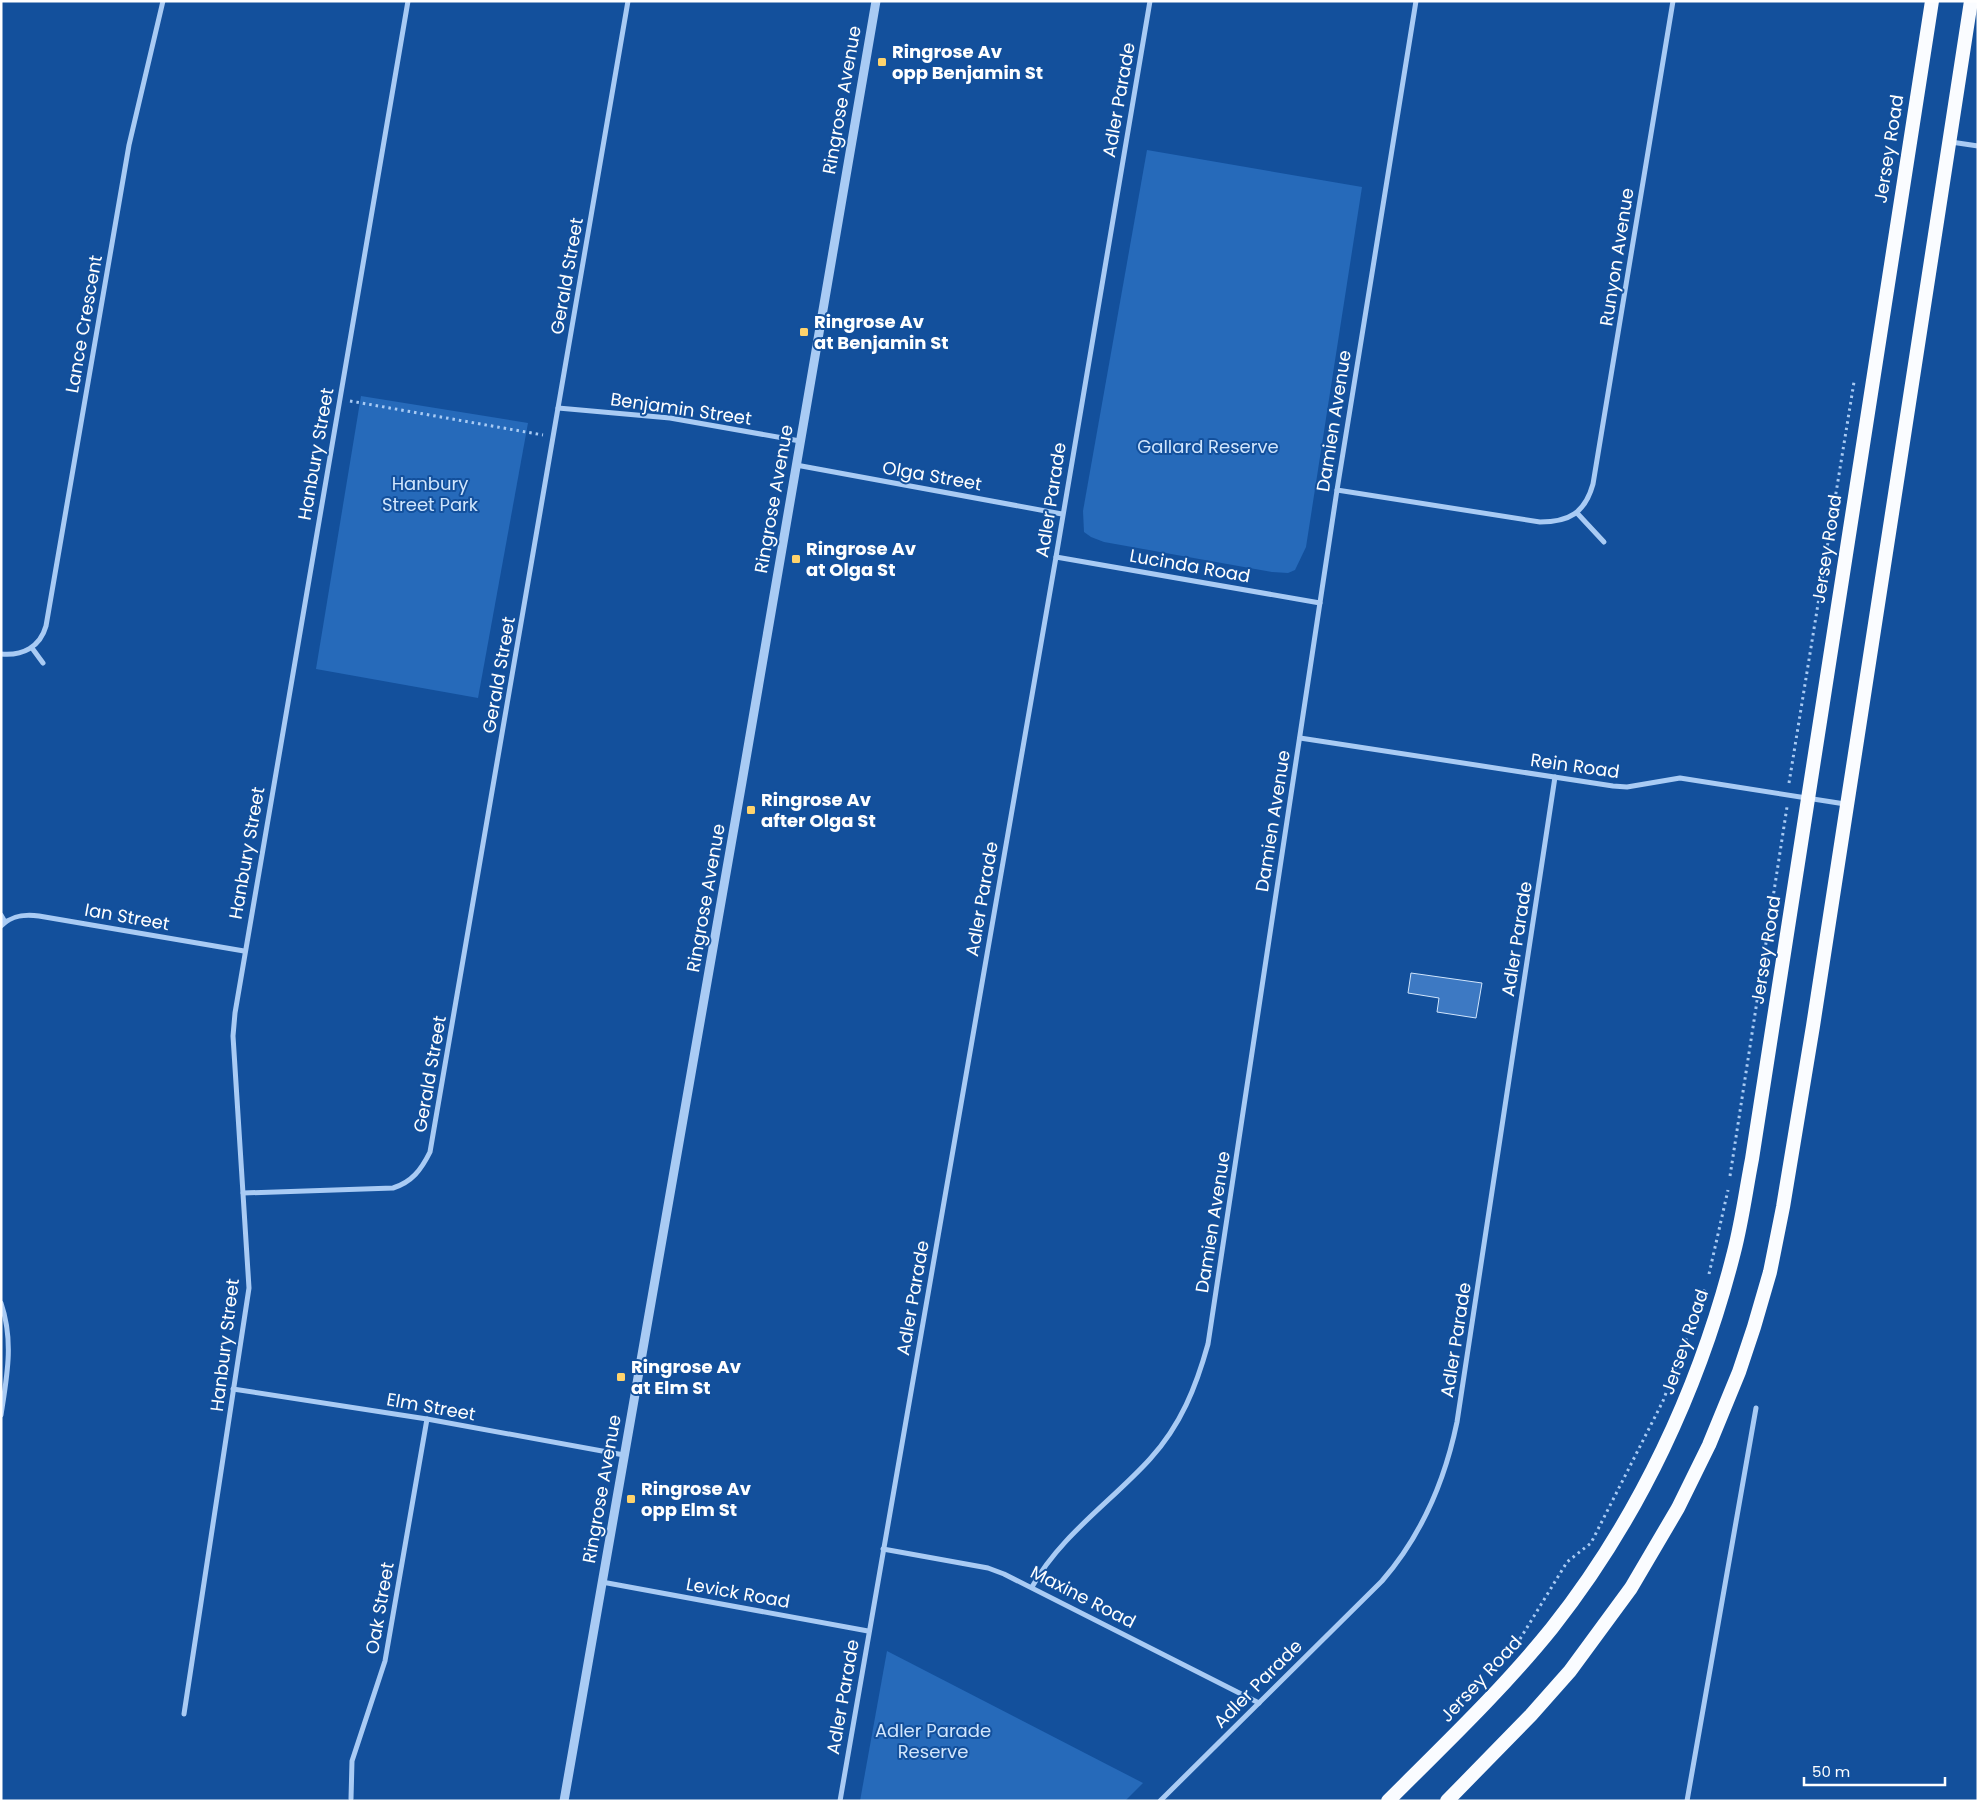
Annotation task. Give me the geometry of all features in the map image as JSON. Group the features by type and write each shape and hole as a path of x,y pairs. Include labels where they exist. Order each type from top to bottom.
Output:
{"highway":[{"name":"Jersey Road","path":"1388,1801 1477,1712 1532,1652 1567,1608 1597,1565 1631,1510 1658,1459 1683,1405 1717,1310 1740,1228 1932,1"},
{"path":"1447,1801 1531,1715 1570,1671 1631,1588 1678,1508 1709,1445 1735,1382 1770,1272 1783,1207 1847,804 1970,1"}],"street":[{"name":"Lance Crescent","path":"32,648 41,638 46,626 128,144 163,1"},
{"name":"Hanbury Street","path":"184,1714 249,1288 234,1036 235,1013 244,951 408,1"},
{"name":"Gerald Street","path":"243,1193 393,1188 404,1184 414,1177 422,1168 430,1152 628,1"},
{"name":"Ringrose Avenue","path":"564,1801 876,1"},
{"name":"Adler Parade","path":"840,1801 868,1630 1056,557 1150,1"},
{"name":"Damien Avenue","path":"1032,1587 1049,1560 1160,1447 1178,1421 1197,1383 1208,1344 1337,490 1416,1"},
{"name":"Runyon Avenue","path":"1577,513 1586,503 1593,484 1673,1"},
{"path":"1949,142 1978,146"},
{"name":"Benjamin Street","path":"558,408 670,418 800,441"},
{"name":"Olga Street","path":"796,465 1062,514"},
{"path":"1337,490 1540,522 1559,521 1577,513 1604,542"},
{"name":"Lucinda Road","path":"1056,557 1320,603"},
{"path":"1,654 12,655 32,648 43,663"},
{"name":"Rein Road","path":"1300,738 1613,786 1627,787 1680,778 1847,804"},
{"name":"Adler Parade","path":"1160,1801 1369,1595 1391,1570 1423,1522 1449,1459 1457,1422 1555,777"},
{"name":"Ian Street","path":"1,915 3,924 20,915 39,916 244,951"},
{"path":"1,1303 8,1324 10,1347 1,1415"},
{"name":"Elm Street","path":"233,1389 427,1419 624,1454"},
{"path":"1687,1801 1756,1408"},
{"name":"Oak Street","path":"351,1799 352,1761 385,1661 427,1419"},
{"name":"Maxine Road","path":"883,1549 988,1568 1004,1574 1259,1702"},
{"name":"Levick Road","path":"602,1582 868,1630"}],"path":[{"path":"1730,1178 1787,812 1787,794 1855,380"},
{"path":"339,399 553,436"},
{"path":"1709,1274 1729,1187"},
{"path":"1520,1640 1567,1562 1591,1543 1663,1401 1707,1284"}],"green space":[{"name":"Gallard Reserve","path":"1147,150 1362,187 1306,547 1295,570 1288,573 1272,572 1104,542 1084,532 1083,511"},
{"name":"Hanbury Street Park","path":"361,396 528,423 478,698 316,669"},
{"name":"Adler Parade Reserve","path":"887,1651 1143,1783 1125,1801 860,1801"}],"building":[{"path":"1411,973 1482,983 1476,1018 1437,1012 1439,998 1408,993"}],"place":[{"name":"Ringrose Av opp Benjamin St","path":"882,62"},
{"name":"Ringrose Av at Benjamin St","path":"804,332"},
{"name":"Ringrose Av at Olga St","path":"796,559"},
{"name":"Ringrose Av after Olga St","path":"751,810"},
{"name":"Ringrose Av at Elm St","path":"621,1377"},
{"name":"Ringrose Av opp Elm St","path":"631,1499"}]}
